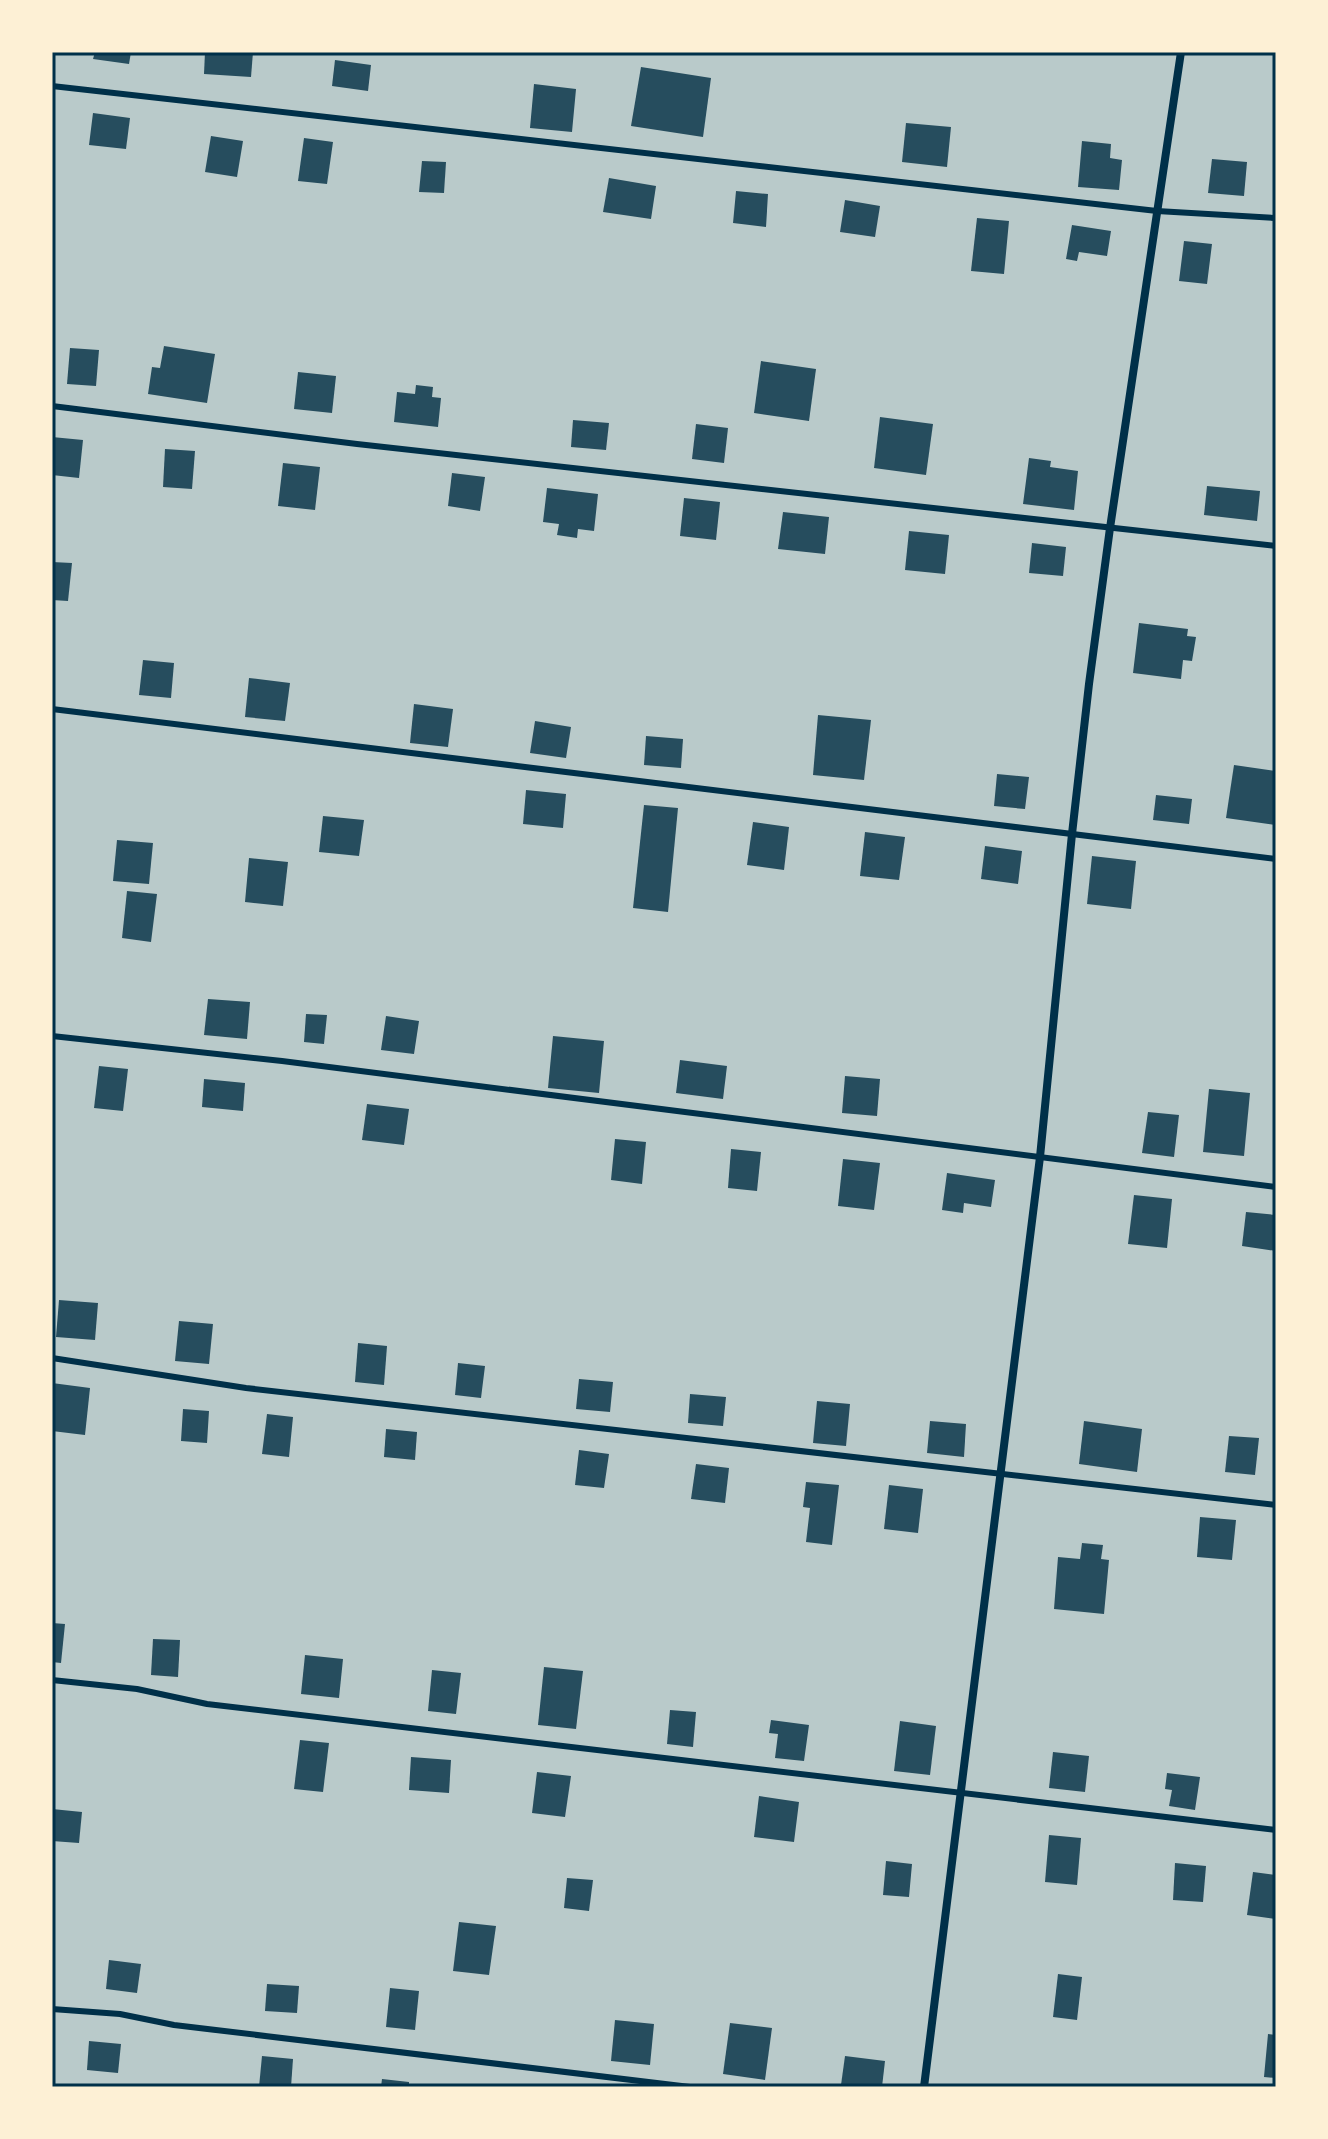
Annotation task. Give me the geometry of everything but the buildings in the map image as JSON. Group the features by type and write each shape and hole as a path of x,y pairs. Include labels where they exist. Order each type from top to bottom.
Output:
{"street":[{"path":"924,2087 1040,1157 1089,684 1181,52"}],"lane":[{"path":"52,86 1157,211 1276,218"},
{"path":"52,406 357,444 1276,546"},
{"path":"52,709 1276,859"},
{"path":"52,1036 282,1061 1276,1187"},
{"path":"52,1358 246,1388 1276,1505"},
{"path":"52,1680 137,1689 222,1706 1276,1830"},
{"path":"52,2009 120,2014 190,2027 690,2087"}],"shaded area":[{"path":"52,52 1276,52 1276,2087 52,2087"}]}
